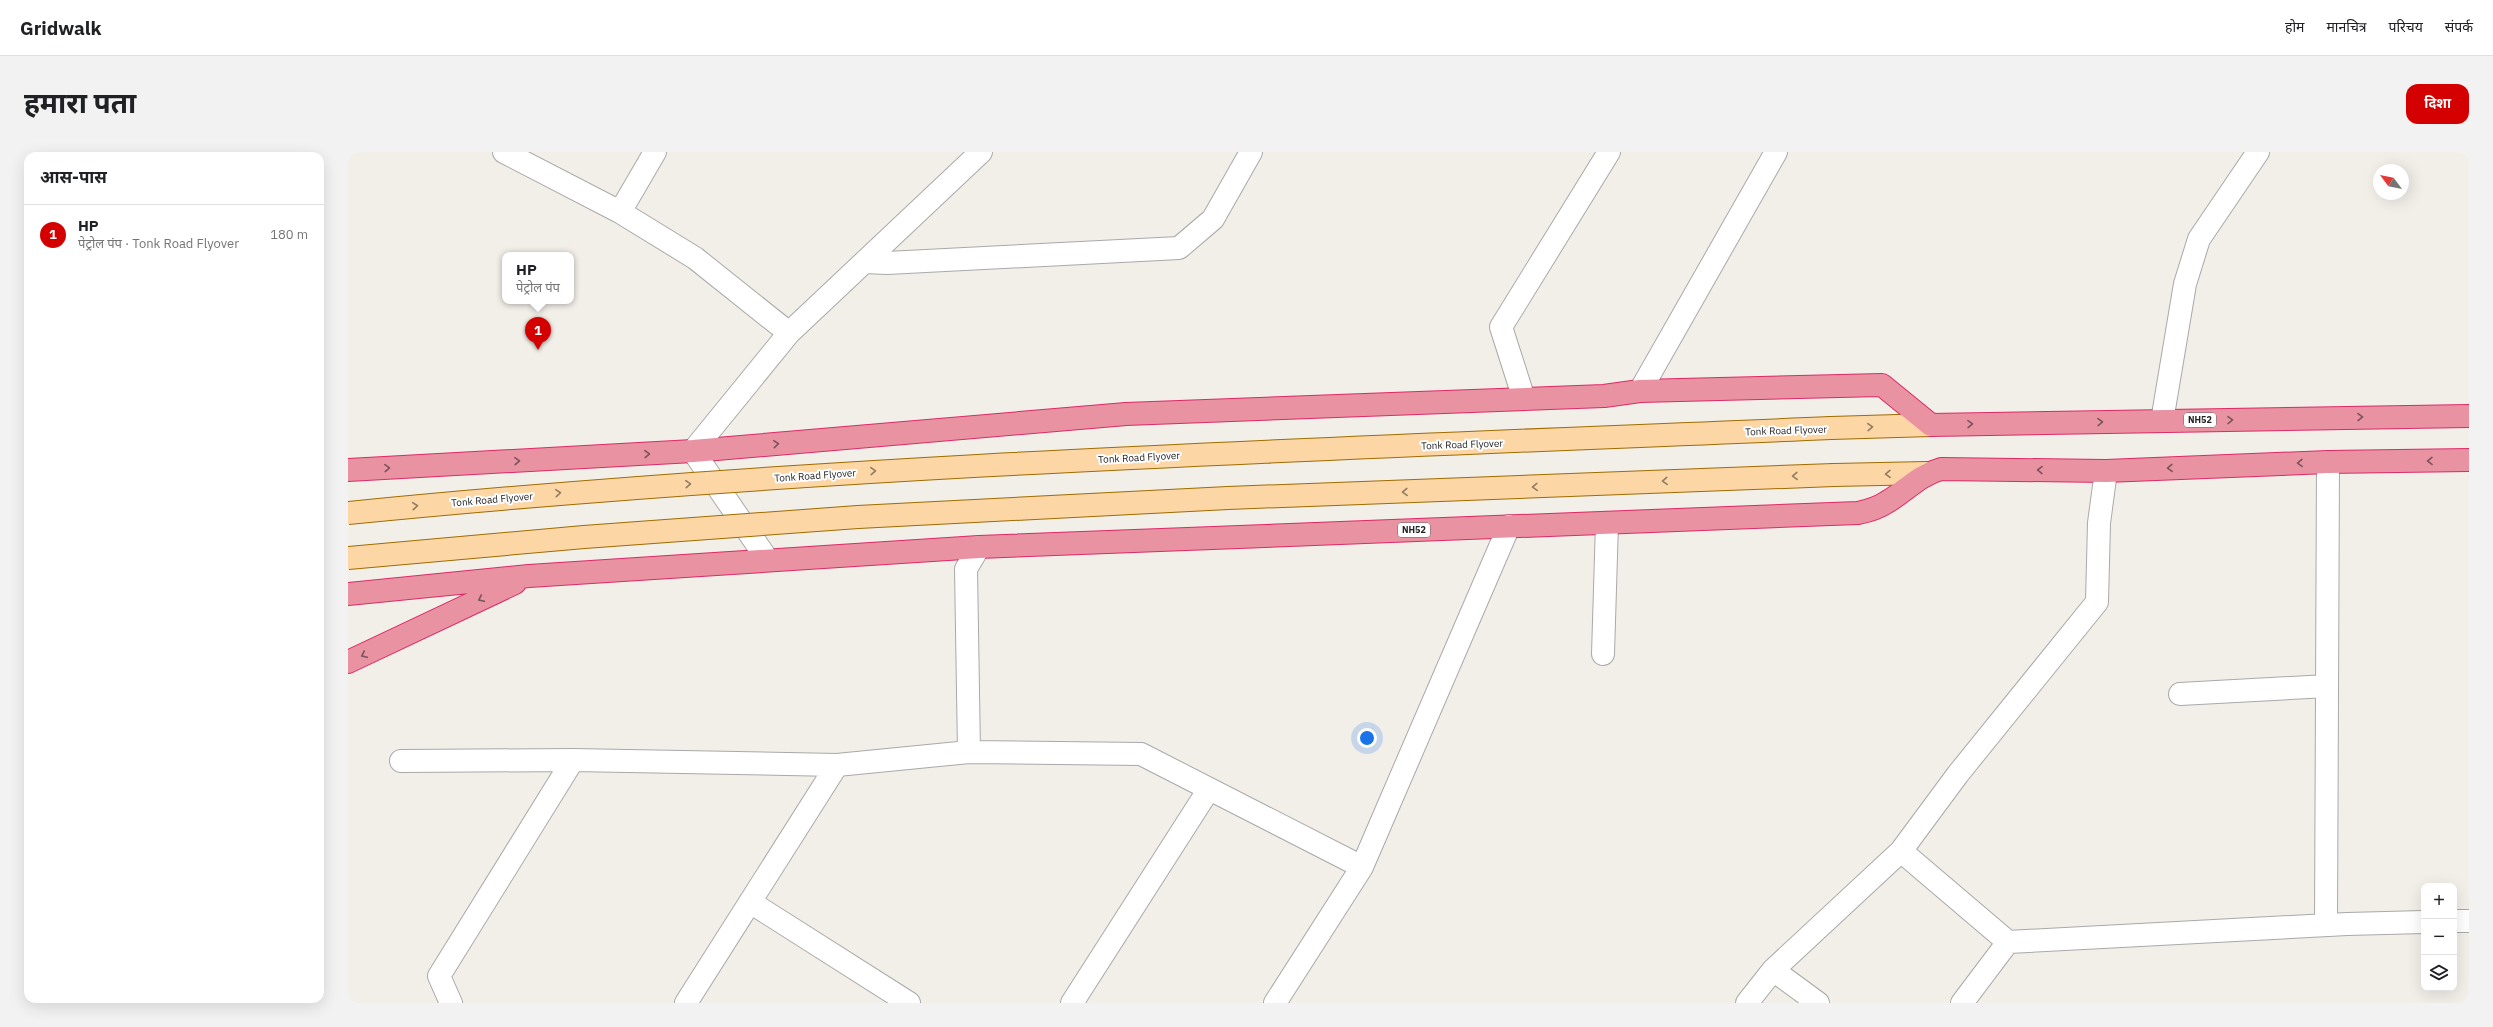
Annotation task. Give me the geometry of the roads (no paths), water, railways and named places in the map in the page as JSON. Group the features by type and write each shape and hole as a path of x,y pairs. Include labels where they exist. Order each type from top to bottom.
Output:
{"highway":[{"path":"348,470 693,451 1126,414 1604,396 1640,391 1882,385 1931,425"},
{"name":"NH52","path":"1931,425 2469,416"},
{"name":"NH52","path":"348,594 529,576 767,559 978,547 1858,513 1875,509 1889,502 1927,473 1941,469 2106,470 2328,462 2469,460"},
{"path":"348,662 529,576"}],"main road":[{"name":"Tonk Road Flyover","path":"348,513 581,491 855,472 1226,453 1931,425"},
{"path":"348,558 584,537 858,517 1228,498 1834,475 1927,473"}],"street":[{"path":"504,152 620,212 695,258 789,333"},
{"path":"620,212 655,152"},
{"path":"767,559 693,451 789,333 981,152"},
{"path":"865,262 887,263 1179,248 1213,219 1251,152"},
{"path":"1524,399 1501,327 1609,152"},
{"path":"1640,391 1776,152"},
{"path":"2162,421 2185,284 2199,239 2258,152"},
{"path":"2326,925 2328,462"},
{"path":"1747,1003 1773,970 1901,851 1958,774 2097,602 2099,523 2106,470"},
{"path":"1603,654 1607,523"},
{"path":"1275,1003 1362,867 1510,526"},
{"path":"969,752 966,569 978,547"},
{"path":"2180,694 2327,686"},
{"path":"401,761 573,760 837,765 969,752 1141,754 1362,867"},
{"path":"451,1003 439,976 573,760"},
{"path":"686,1003 837,765"},
{"path":"1072,1003 1208,789"},
{"path":"1901,851 2008,942 2326,925 2421,922"},
{"path":"750,902 909,1003"},
{"path":"2457,921 2469,921"},
{"path":"1962,1003 2008,942"},
{"path":"1773,970 1818,1003"}],"place":[{"name":"HP","path":"538,350"}]}
